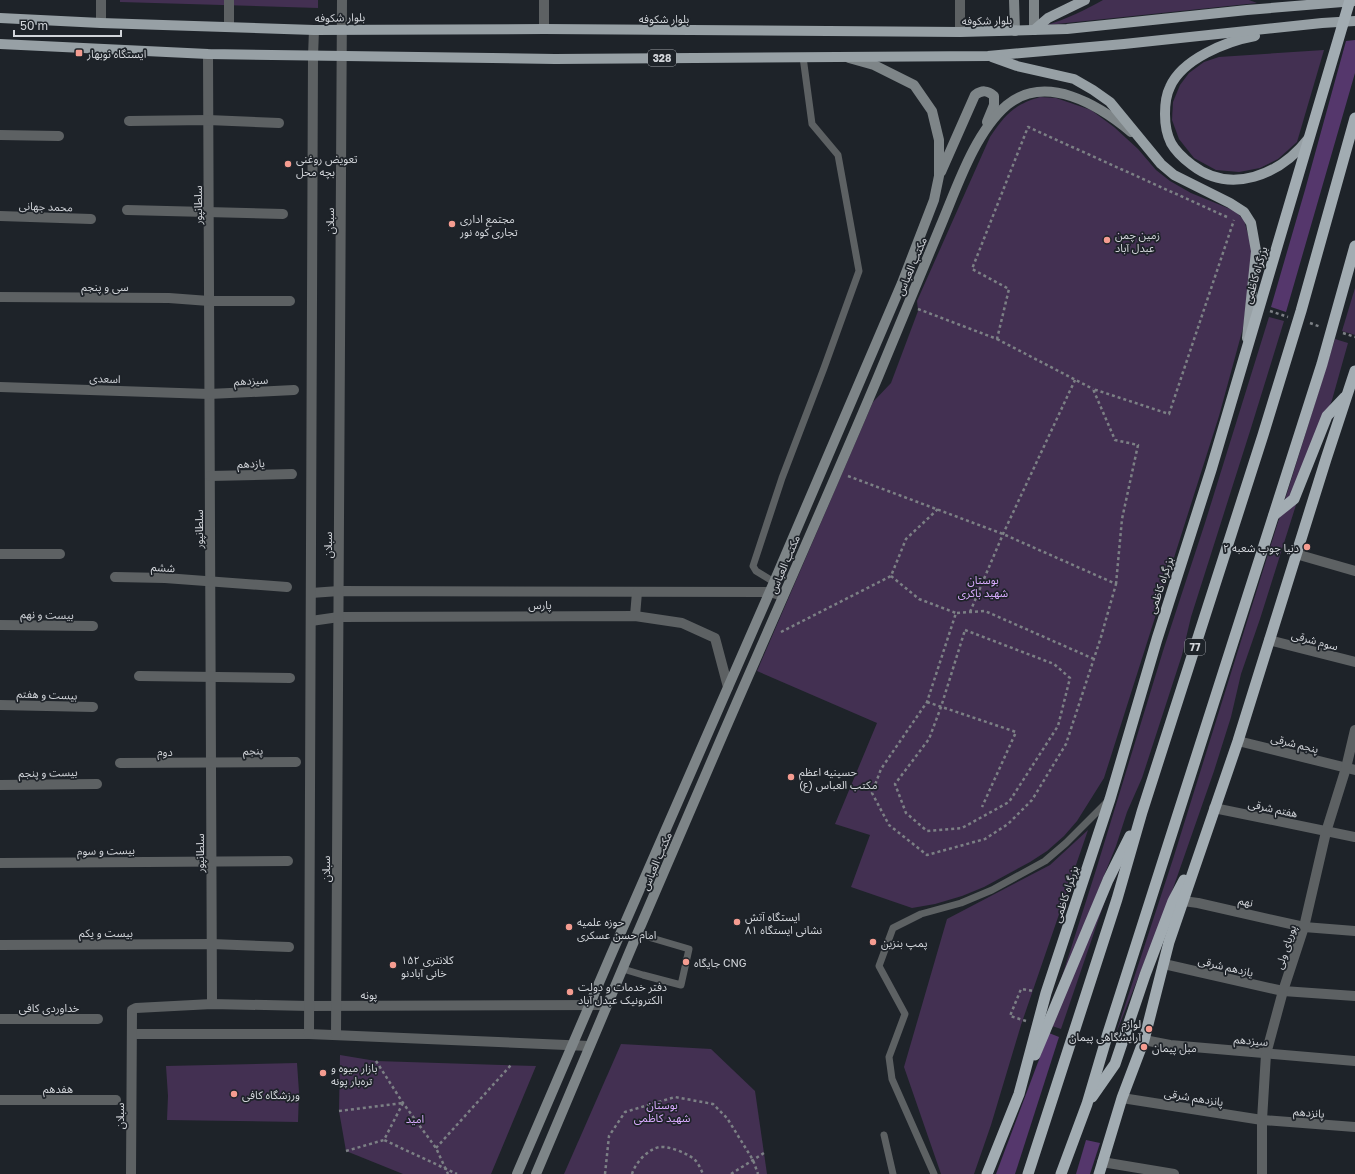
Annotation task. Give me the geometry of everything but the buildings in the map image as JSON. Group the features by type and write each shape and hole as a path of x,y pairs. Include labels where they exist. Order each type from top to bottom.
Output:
{"highway":[{"name":"بزرگراه کاظمی","path":"987,1174 1019,1094 1046,993 1110,799 1157,638 1211,470 1350,0"},
{"name":"77","path":"1028,1174 1117,899 1142,812 1263,435 1355,118"},
{"path":"1061,1174 1087,1104 1322,364 1355,246"},
{"path":"1098,1174 1122,1098 1144,1040 1169,942 1238,740 1355,371"},
{"path":"1274,515 1294,500 1327,416 1347,396"},
{"path":"1019,1094 1108,880 1142,812"},
{"path":"1087,1104 1115,1064 1173,901 1200,849"}],"main road":[{"path":"1014,0 1015,31"},
{"path":"1034,0 1034,30"},
{"path":"1034,30 1048,18 1085,0"},
{"path":"1271,0 1291,6"},
{"name":"بلوار شکوفه","path":"0,18 314,30 544,29 960,32 1067,29 1291,6 1355,1"},
{"name":"328","path":"0,44 208,54 555,59 988,56 1355,21"},
{"path":"1310,136 1300,149 1288,160 1271,171 1250,179 1226,180 1202,173 1184,159 1171,143 1165,123 1165,105 1170,87 1180,72 1198,58 1217,47 1245,38 1317,24"},
{"path":"988,56 1017,66 1074,79 1094,90 1110,102 1126,120 1138,138 1161,164 1174,175 1230,203 1244,212 1251,223 1256,251 1244,359"},
{"name":"مکتب العباس","path":"517,1174 610,955 770,592 902,283 934,200 940,176 939,140 932,111 914,85 874,65 844,57"},
{"path":"940,176 975,95 980,91 988,91 994,96 994,105 983,132"},
{"name":"مکتب العباس","path":"536,1174 589,1046 878,376 958,183 983,132 1009,104 1024,96 1046,91 1064,94 1104,111 1138,138"},
{"path":"633,904 648,910"}],"street":[{"path":"101,0 101,23"},
{"path":"229,0 229,27"},
{"name":"سبلان","path":"336,1035 342,0"},
{"path":"544,0 544,29"},
{"path":"960,0 960,32"},
{"name":"سبلان","path":"309,1034 314,30"},
{"name":"سلطانپور","path":"208,54 212,1004"},
{"path":"129,121 208,120 279,123"},
{"path":"0,135 59,136"},
{"path":"127,210 283,214"},
{"name":"محمد جهانی","path":"0,216 91,219"},
{"name":"سی و پنجم","path":"0,297 169,298 209,301"},
{"path":"209,301 290,301"},
{"name":"اسعدی","path":"0,387 209,394"},
{"name":"سیزدهم","path":"209,394 294,390"},
{"name":"یازدهم","path":"210,476 292,474"},
{"path":"0,554 60,554"},
{"path":"1296,554 1355,570"},
{"name":"ششم","path":"115,577 210,581"},
{"path":"210,581 287,587"},
{"name":"پارس","path":"311,593 339,591 770,592 783,596"},
{"path":"635,616 637,592"},
{"name":"پارس","path":"311,621 339,617 635,616 682,623 715,638 728,687"},
{"name":"بیست و نهم","path":"0,625 93,626"},
{"name":"سوم شرقی","path":"1269,640 1355,662"},
{"path":"139,676 290,678"},
{"name":"بیست و هفتم","path":"0,705 93,707"},
{"name":"پوریای ولی","path":"1262,1174 1262,1120 1266,1054 1283,991 1304,927 1326,832 1351,769 1355,730"},
{"name":"پنجم شرقی","path":"1238,740 1351,769"},
{"name":"پنجم","path":"211,763 296,762"},
{"name":"دوم","path":"120,763 211,763"},
{"name":"بیست و پنجم","path":"0,785 97,784"},
{"name":"هفتم شرقی","path":"1214,808 1355,837"},
{"name":"بیست و سوم","path":"0,863 288,861"},
{"name":"نهم","path":"1183,901 1304,927 1355,931"},
{"name":"بیست و یکم","path":"0,944 212,944 289,947"},
{"name":"یازدهم شرقی","path":"1164,964 1283,991"},
{"path":"1283,991 1355,996"},
{"name":"پونه","path":"132,1010 136,1008 212,1004 309,1006 607,1005"},
{"name":"سبلان","path":"131,1174 132,1010"},
{"name":"خداوردی کافی","path":"0,1019 98,1020"},
{"path":"132,1034 309,1034 589,1046"},
{"name":"سیزدهم","path":"1144,1040 1266,1054 1355,1061"},
{"name":"پانزدهم شرقی","path":"1122,1098 1262,1120"},
{"name":"هفدهم","path":"0,1100 116,1100"},
{"name":"پانزدهم","path":"1262,1120 1355,1127"},
{"path":"1102,1162 1174,1174"}],"lane":[{"path":"774,582 756,571 753,566 782,478 859,271 838,155 812,124 803,57"},
{"path":"934,1174 892,1079 890,1057 905,1014 879,966 893,928 921,914 960,903 992,890 1045,861 1066,843 1110,799"},
{"path":"623,969 681,985 689,949 638,934"},
{"path":"884,1135 893,1174"}],"path":[{"path":"907,305 997,339 1093,389 1169,414 1234,220 1028,127 972,269 1010,288 997,339"},
{"path":"970,612 1003,534 1075,380"},
{"path":"956,613 927,702 881,768 872,793 889,825 927,854 985,839 1008,824 1032,800 1066,744 1094,659 1116,584 1122,519 1138,445 1115,440 1093,389"},
{"path":"842,473 1003,534 1116,584"},
{"path":"779,633 891,576 906,539 938,509"},
{"path":"891,576 919,599 956,613 985,611 1094,659"},
{"path":"965,630 1054,664 1070,678 1058,726 1009,802 962,828 927,832 906,813 895,784 929,739 941,707 965,630"},
{"path":"927,702 1016,732 982,808"},
{"path":"1010,1016 1021,989"},
{"path":"376,1061 403,1103 436,1148 448,1174"},
{"path":"436,1148 511,1066"},
{"path":"605,1174 609,1136 625,1112 675,1097 713,1104 727,1118 753,1160 758,1174"},
{"path":"339,1111 403,1103"},
{"path":"384,1140 403,1103"},
{"path":"346,1151 384,1140 457,1174"},
{"path":"632,1174 634,1168 644,1155 660,1147 680,1151 685,1154 696,1161 703,1174"},
{"path":"731,1174 764,1153"}],"green space":[{"path":"120,0 318,0 318,8 120,2"},
{"path":"1103,0 1249,0 1257,3 1047,25 1076,14"},
{"path":"1324,50 1297,142 1278,159 1260,168 1239,172 1216,170 1194,158 1179,139 1172,120 1173,102 1180,85 1189,73 1204,62 1219,57"},
{"name":"بوستان شهید باکری","path":"1040,97 1056,98 1091,110 1114,127 1138,149 1156,170 1170,181 1191,193 1235,211 1244,220 1251,245 1251,267 1243,328 1219,416 1104,778 1077,821 1064,836 1047,851 984,887 962,896 935,904 912,908 851,887 870,835 835,824 877,723 757,671 873,402 891,383 918,311 917,301 990,137 1005,117 1016,107"},
{"path":"1355,288 1355,335 1342,331"},
{"path":"1269,317 1284,321 1191,617 1182,655 1142,778 1127,812 1116,846 1058,989 1163,651 1205,523"},
{"path":"1335,339 1348,343 1332,400 1313,451 1241,674 1231,717 1214,771 1169,900 1115,1036 1174,856"},
{"path":"1088,830 1021,1025 991,1125 974,1174 941,1174 904,1067 947,919 1050,865"},
{"path":"1111,883 1061,1029 1052,1026"},
{"name":"بوستان شهید کاظمی","path":"621,1044 711,1049 755,1091 767,1174 564,1174"},
{"name":"امید","path":"340,1055 376,1061 536,1066 491,1174 403,1174 346,1151 339,1111"},
{"name":"ورزشگاه کافی","path":"297,1063 299,1092 298,1122 167,1120 168,1096 166,1066"}],"shaded area":[{"path":"1355,40 1355,73 1286,312 1271,307 1346,41"},
{"path":"1049,1033 1059,1037 1015,1174 996,1174"},
{"path":"1086,1140 1100,1143 1090,1174 1076,1174"}],"place":[{"name":"ایستگاه نوبهار","path":"79,53"},
{"name":"تعویض روغنی بچه محل","path":"288,164"},
{"name":"مجتمع اداری تجاری کوه نور","path":"452,224"},
{"name":"زمین چمن عبدل آباد","path":"1107,240"},
{"name":"دنیا چوب شعبه ۲","path":"1307,547"},
{"name":"حسینیه اعظم مکتب العباس (ع)","path":"791,777"},
{"name":"ایستگاه آتش نشانی ایستگاه ۸۱","path":"737,922"},
{"name":"حوزه علمیه امام حسن عسکری","path":"569,927"},
{"name":"پمپ بنزین","path":"873,942"},
{"name":"جایگاه CNG","path":"686,962"},
{"name":"کلانتری ۱۵۲ خانی آبادنو","path":"393,965"},
{"name":"دفتر خدمات و دولت الکترونیک عبدل آباد","path":"570,992"},
{"name":"لوازم آرایشگاهی پیمان","path":"1149,1029"},
{"name":"مبل پیمان","path":"1144,1047"},
{"name":"بازار میوه و تره‌بار پونه","path":"323,1073"},
{"name":"ورزشگاه کافی","path":"234,1094"}]}
